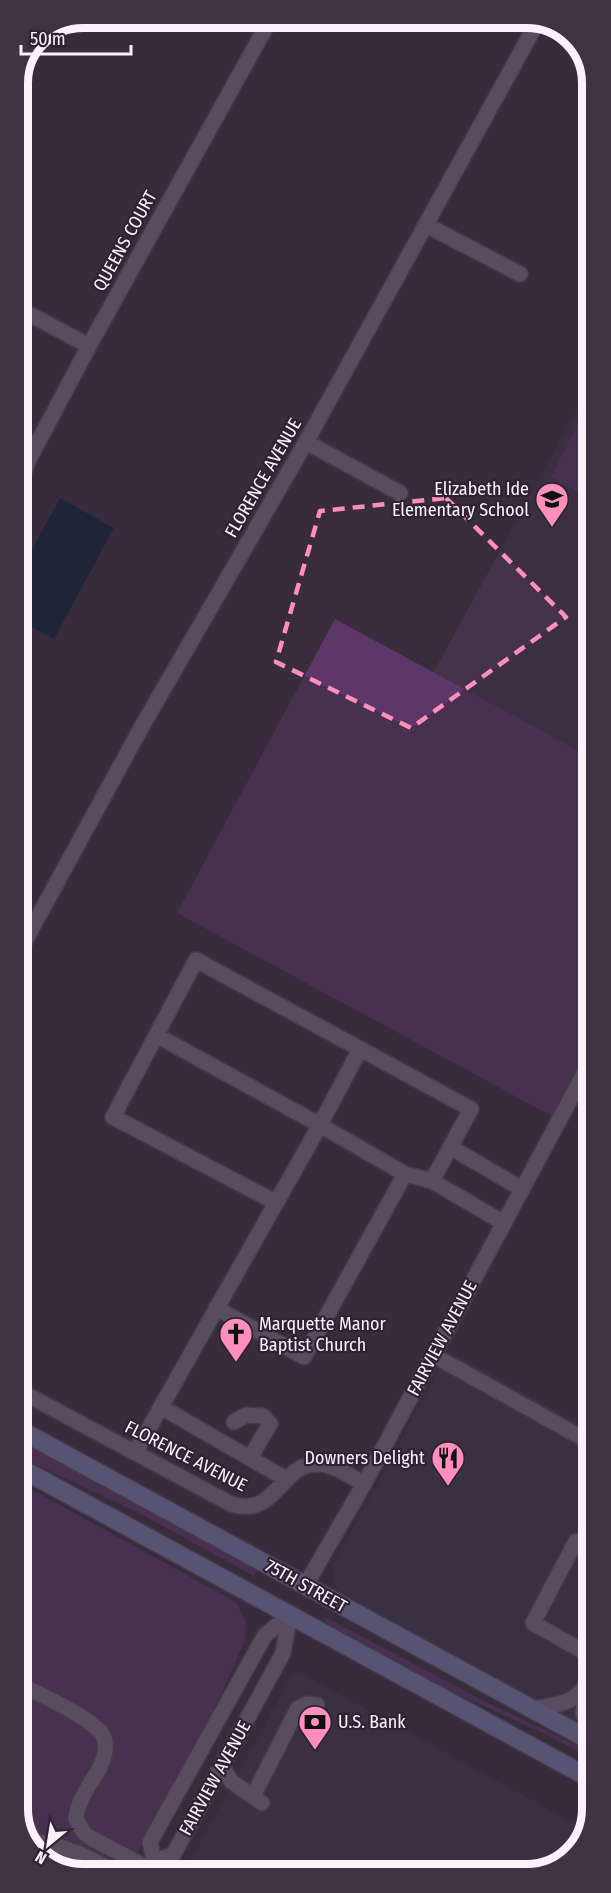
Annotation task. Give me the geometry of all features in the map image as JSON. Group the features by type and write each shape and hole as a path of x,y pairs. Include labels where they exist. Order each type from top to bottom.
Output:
{"main road":[{"name":"75TH STREET","path":"28,1434 582,1736"},
{"name":"75TH STREET","path":"28,1472 582,1774"},
{"name":"FAIRVIEW AVENUE","path":"290,1615 306,1586"}],"street":[{"name":"QUEENS COURT","path":"28,462 89,346 265,28"},
{"name":"FLORENCE AVENUE","path":"28,935 141,728 306,442 533,29"},
{"path":"426,225 520,274"},
{"path":"28,313 89,346"},
{"path":"306,442 400,493"},
{"path":"275,1202 113,1117 196,960 471,1108 432,1181"},
{"path":"156,1035 405,1174 432,1181 504,1222"},
{"path":"135,1453 320,1125 360,1049"},
{"name":"FAIRVIEW AVENUE","path":"306,1586 364,1484 582,1078"},
{"path":"450,1147 522,1189"},
{"path":"216,1308 304,1357 405,1174"},
{"path":"433,1355 582,1438"},
{"name":"FLORENCE AVENUE","path":"28,1395 242,1508 252,1508 269,1499 295,1471 316,1464 338,1469 364,1484"},
{"path":"161,1407 224,1429 250,1458 286,1479"},
{"path":"224,1429 246,1414 263,1416 270,1425 250,1458"},
{"path":"576,1541 533,1623 582,1650"},
{"name":"FAIRVIEW AVENUE","path":"160,1864 173,1855 283,1653 290,1615"},
{"name":"FAIRVIEW AVENUE","path":"152,1864 150,1842 265,1635 290,1615"},
{"path":"28,1688 84,1720 103,1735 106,1745 102,1762 79,1803 76,1819 84,1833 91,1838 141,1864"},
{"path":"532,1709 562,1704 575,1699 582,1692"},
{"path":"222,1766 231,1781 255,1797 298,1708 307,1704 317,1705"},
{"path":"39,1842 72,1850 99,1864"}],"highlighted area":[{"path":"446,498 566,617 411,728 276,662 320,511"}],"shaded area":[{"name":"Elizabeth Ide Elementary School","path":"582,400 582,753 433,673"},
{"path":"582,417 582,494 551,477"},
{"path":"335,619 582,753 582,1060 552,1116 177,913"},
{"path":"449,1351 582,1426 582,1724 361,1607 342,1594 336,1586 333,1576 334,1564"},
{"path":"28,1444 257,1569 254,1576 139,1513 28,1461"},
{"path":"28,1487 236,1602 246,1623 245,1640 220,1697 132,1864 70,1863 47,1851 36,1837 30,1823 28,1809"},
{"path":"325,1617 480,1699 582,1748 582,1753 425,1679 330,1627 323,1618"},
{"path":"295,1670 580,1827 564,1851 552,1859 534,1864 188,1864"}],"water":[{"path":"60,498 114,528 54,639 28,625 28,557"}],"place":[{"name":"Elizabeth Ide Elementary School","path":"552,528"},
{"name":"Marquette Manor Baptist Church","path":"236,1363"},
{"name":"Downers Delight","path":"448,1487"},
{"name":"U.S. Bank","path":"315,1751"}]}
